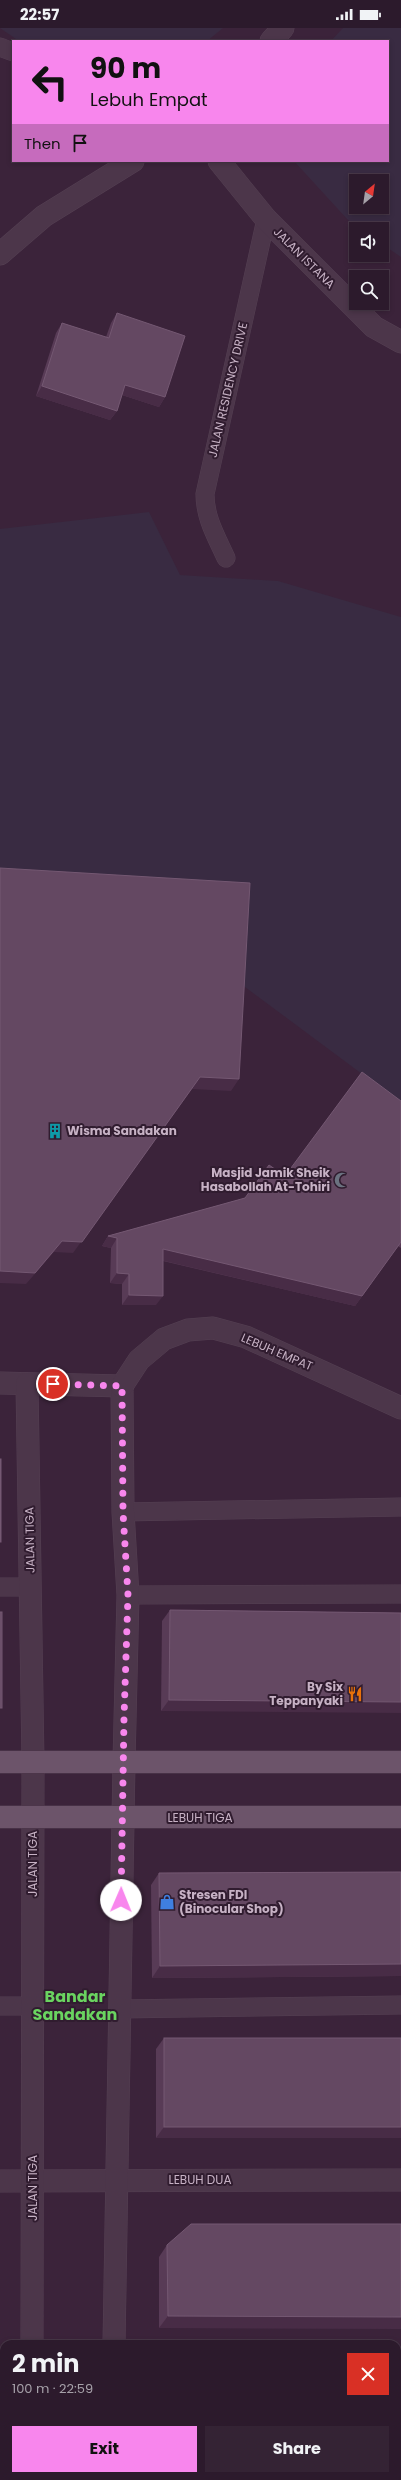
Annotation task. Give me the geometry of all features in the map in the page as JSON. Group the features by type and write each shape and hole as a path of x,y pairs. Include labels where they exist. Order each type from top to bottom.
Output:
{"main road":[{"path":"0,1762 401,1762"},
{"name":"LEBUH TIGA","path":"0,1817 401,1817"}],"street":[{"path":"272,40 283,28"},
{"path":"0,254 44,216 131,162"},
{"name":"JALAN ISTANA","path":"220,162 266,219 374,327 401,342"},
{"name":"LEBUH EMPAT","path":"122,1386 139,1360 164,1339 188,1330 213,1328 246,1337 401,1408"},
{"path":"0,1383 122,1386 123,1512 128,1595 114,2340"},
{"name":"JALAN TIGA","path":"27,1384 34,1762 32,2340"},
{"name":"LEBUH DUA","path":"0,2181 401,2180"}],"lane":[{"path":"0,47 12,52"},
{"name":"JALAN RESIDENCY DRIVE","path":"226,558 209,523 205,509 205,494 266,219"},
{"path":"123,1512 401,1507"},
{"path":"0,1587 30,1587"},
{"path":"128,1595 401,1594"},
{"path":"120,2009 401,2005"},
{"path":"0,2006 33,2006"}],"shaded area":[{"path":"0,28 223,28 208,40 18,40"},
{"path":"343,28 401,28 401,257 389,249 389,222 351,222 295,162 389,162 389,40 332,40"},
{"path":"149,512 180,575 278,581 401,617 401,1103 237,981 0,880 0,529"}],"building":[{"path":"117,313 185,336 165,397 125,385 117,411 42,386 62,323 109,338"},
{"path":"0,868 250,883 239,1079 200,1077 82,1242 62,1241 35,1273 0,1271"},
{"name":"Masjid Jamik Sheik Hasabollah At-Tohiri","path":"362,1072 401,1101 401,1242 362,1296 163,1249 163,1296 129,1295 129,1274 117,1273 117,1238 108,1236 245,1198 269,1165 285,1176"},
{"path":"1,1459 1,1542 0,1542"},
{"path":"170,1610 401,1613 401,1702 169,1700"},
{"path":"0,1612 2,1612 2,1708 0,1708"},
{"path":"401,1872 401,1964 160,1966 159,1873"},
{"path":"164,2038 401,2038 401,2127 164,2127"},
{"path":"191,2224 401,2224 401,2317 168,2316 167,2245"}],"place":[{"name":"Wisma Sandakan","path":"55,1131"},
{"name":"Masjid Jamik Sheik Hasabollah At-Tohiri","path":"342,1180"},
{"name":"By Six Teppanyaki","path":"355,1694"},
{"name":"Stresen FDI (Binocular Shop)","path":"167,1902"}],"district":[{"name":"Bandar Sandakan","path":"75,2005"}],"route":[{"path":"53,1384 122,1386 123,1512 128,1595 121,1900"}]}
